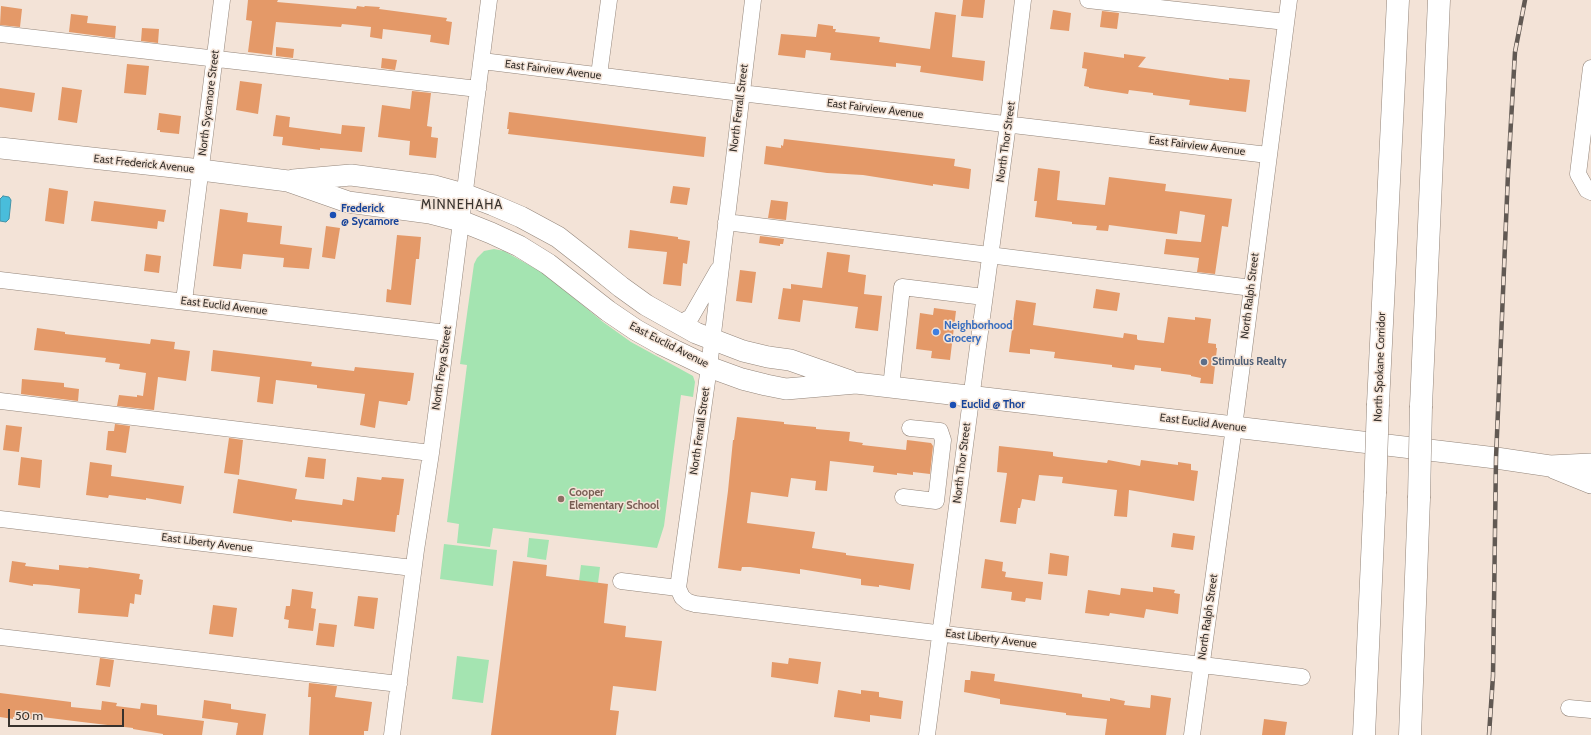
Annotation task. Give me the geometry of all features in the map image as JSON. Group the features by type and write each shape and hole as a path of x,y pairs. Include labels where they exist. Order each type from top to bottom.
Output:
{"highway":[{"name":"North Spokane Corridor","path":"1364,735 1378,404 1398,0"},
{"path":"1410,735 1421,406 1439,0"}],"main road":[{"name":"East Frederick Avenue","path":"0,148 288,181 348,202 430,213 461,221"},
{"name":"East Frederick Avenue","path":"288,181 351,175 435,186 464,194"},
{"name":"East Euclid Avenue","path":"464,194 522,218 558,237 646,305 673,321 712,340 743,351 790,360 856,383"},
{"name":"East Euclid Avenue","path":"461,221 491,232 519,246 548,264 608,311 636,330 687,357 742,380 786,389 856,383 1496,458 1550,466 1591,464"},
{"name":"East Euclid Avenue","path":"1550,466 1591,483"}],"street":[{"name":"North Sycamore Street","path":"184,301 222,0"},
{"name":"North Freya Street","path":"392,735 447,333 489,0"},
{"path":"599,75 609,0"},
{"name":"North Ferrall Street","path":"680,593 709,367 752,0"},
{"name":"North Thor Street","path":"927,735 1023,0"},
{"path":"1088,0 1286,22"},
{"name":"North Ralph Street","path":"1192,735 1234,427 1288,0"},
{"path":"0,34 478,89"},
{"name":"East Fairview Avenue","path":"482,61 1268,155"},
{"path":"1589,191 1578,174 1591,68"},
{"path":"726,222 1252,288"},
{"name":"North Ferrall Street","path":"673,321 684,321 691,317 721,264"},
{"name":"East Euclid Avenue","path":"0,280 447,333"},
{"path":"891,387 902,288 984,297"},
{"path":"0,400 431,453"},
{"path":"903,497 936,501 943,440 940,432 910,428"},
{"path":"943,440 965,443"},
{"name":"East Liberty Avenue","path":"0,519 414,568"},
{"name":"East Liberty Avenue","path":"621,581 680,593 688,602 695,604 1302,677"},
{"path":"0,637 399,684"},
{"path":"1569,708 1591,710"}],"green space":[{"path":"494,249 504,251 545,274 603,322 631,342 693,376 695,382 693,397 681,395 664,526 657,548 493,528 490,547 457,543 459,524 447,522 467,365 460,364 474,264 477,258 484,251"},
{"path":"529,538 549,540 546,560 527,557"},
{"path":"444,544 497,550 493,586 440,579"},
{"path":"581,565 600,567 598,583 579,581"},
{"path":"457,656 489,660 483,703 452,699"}],"water":[{"path":"3,196 9,197 11,200 9,219 6,222 0,221 0,199"}],"building":[{"path":"248,0 278,0 277,2 356,9 357,6 380,7 379,9 447,18 446,21 452,22 449,45 430,42 431,35 383,29 382,39 370,37 371,27 342,24 341,27 276,22 272,55 248,52 252,21 246,20"},
{"path":"963,0 985,0 983,18 961,16"},
{"path":"1,6 22,9 20,27 0,25"},
{"path":"1053,10 1071,13 1069,31 1050,29"},
{"path":"1102,11 1119,13 1117,29 1100,27"},
{"path":"935,12 956,15 952,57 985,61 983,81 920,72 921,66 896,63 896,67 830,60 831,53 806,50 805,58 778,55 781,34 816,37 818,24 833,26 833,29 836,29 835,32 880,37 879,42 930,49"},
{"path":"71,14 88,16 87,23 116,26 115,38 69,32"},
{"path":"142,28 159,29 158,43 141,41"},
{"path":"276,47 294,49 293,58 276,56"},
{"path":"1084,52 1124,58 1124,54 1146,57 1138,67 1229,80 1229,78 1250,80 1246,112 1189,105 1190,100 1153,95 1153,93 1129,90 1128,94 1089,88 1084,86 1087,69 1082,68"},
{"path":"382,58 397,60 395,70 381,68"},
{"path":"127,64 149,66 146,95 124,93"},
{"path":"240,81 262,84 258,114 236,110"},
{"path":"62,87 82,90 77,123 58,120"},
{"path":"0,88 35,93 32,112 0,107"},
{"path":"412,91 431,93 427,126 432,127 431,137 438,138 436,158 409,155 410,141 378,137 382,105 410,109"},
{"path":"509,112 706,137 704,157 508,134 509,129 507,129"},
{"path":"159,113 181,116 179,134 160,132 160,130 157,130"},
{"path":"276,115 290,117 289,127 341,134 342,125 365,127 362,152 320,148 320,150 282,145 283,137 273,136"},
{"path":"784,139 955,159 954,166 971,169 969,189 933,184 933,186 863,175 827,173 764,164 766,146 781,148 781,145 783,146"},
{"path":"1038,168 1060,171 1057,200 1105,205 1109,177 1166,184 1165,191 1232,199 1228,227 1222,226 1215,274 1197,272 1199,258 1164,254 1166,239 1201,242 1205,215 1180,211 1177,234 1109,225 1108,231 1096,230 1097,226 1072,224 1072,222 1035,217 1037,201 1034,201"},
{"path":"673,186 690,188 687,205 670,203"},
{"path":"49,188 68,191 64,224 45,221"},
{"path":"771,200 788,202 786,220 768,218"},
{"path":"94,201 166,210 164,222 158,221 157,229 91,221"},
{"path":"220,209 248,213 247,222 282,226 280,244 312,248 309,269 283,267 284,258 243,254 241,269 213,266"},
{"path":"326,226 340,228 335,259 322,257"},
{"path":"630,230 678,237 678,239 690,241 687,264 683,263 681,286 663,284 667,252 628,248"},
{"path":"397,235 421,237 419,259 416,259 411,305 386,302 387,289 391,290"},
{"path":"760,236 784,239 783,244 780,244 780,246 759,243"},
{"path":"827,252 850,255 848,272 866,275 864,294 882,296 878,331 855,328 858,307 803,300 800,322 778,319 783,288 791,289 791,284 822,288"},
{"path":"146,254 161,256 159,273 144,271"},
{"path":"740,270 756,272 752,303 736,301"},
{"path":"1096,289 1120,293 1117,311 1093,308"},
{"path":"1016,300 1036,303 1033,325 1123,338 1124,333 1137,335 1138,340 1164,343 1168,317 1195,320 1195,317 1211,319 1208,343 1216,344 1217,348 1213,384 1200,383 1201,378 1191,375 1161,371 1161,368 1135,365 1134,370 1112,367 1112,365 1054,358 1055,352 1030,349 1030,354 1009,352"},
{"name":"Neighborhood Grocery","path":"934,308 956,311 950,360 931,358 932,351 916,349 920,313 933,315"},
{"path":"37,328 65,332 65,334 150,344 151,339 175,342 174,349 190,351 186,381 158,377 154,410 117,406 119,395 137,397 137,395 143,396 146,373 119,369 120,364 105,362 106,358 34,350"},
{"path":"213,350 312,362 311,366 354,371 355,367 414,373 410,401 408,401 407,405 379,401 375,428 360,425 365,394 317,388 317,385 276,380 273,404 257,402 260,377 211,371"},
{"path":"22,379 64,383 64,387 79,389 78,401 21,394"},
{"path":"737,417 784,422 784,424 816,427 816,429 850,432 849,441 863,443 862,445 906,450 907,440 931,443 933,446 930,474 913,472 913,475 897,473 897,475 873,472 874,466 830,461 827,491 815,490 816,481 791,478 788,497 751,492 747,523 815,532 812,548 846,553 846,555 914,564 910,590 879,585 879,587 861,585 861,579 800,569 800,574 750,567 742,567 741,571 718,568"},
{"path":"115,424 130,426 126,453 106,450 108,431 114,431"},
{"path":"6,425 22,427 19,452 3,450"},
{"path":"229,438 243,440 239,475 224,473"},
{"path":"999,446 1053,452 1053,456 1107,463 1108,460 1140,466 1141,460 1178,465 1178,462 1191,464 1191,470 1198,471 1194,501 1129,490 1127,517 1114,516 1117,490 1062,483 1063,477 1039,475 1035,501 1022,499 1020,508 1018,508 1016,524 1000,522 1007,473 997,472"},
{"path":"21,457 42,460 40,488 18,485"},
{"path":"308,457 326,459 324,479 305,477"},
{"path":"90,462 112,465 111,476 184,486 181,504 146,498 146,500 109,495 108,498 86,495"},
{"path":"357,477 381,480 382,477 404,479 395,532 292,520 292,522 233,513 238,479 297,489 295,499 342,505 343,499 354,501"},
{"path":"1173,533 1195,536 1193,550 1171,547"},
{"path":"1050,553 1069,556 1067,576 1048,574"},
{"path":"985,559 1003,562 1002,571 1006,572 1005,577 1043,582 1041,600 1026,598 1025,602 1011,600 1012,592 981,588"},
{"path":"12,561 26,563 25,566 59,570 59,565 89,567 140,574 139,579 143,580 141,595 135,594 134,604 130,603 128,617 78,613 80,589 33,584 33,586 9,582"},
{"path":"513,561 547,565 546,576 608,584 604,623 626,626 625,637 662,641 656,691 613,686 610,710 619,711 616,735 491,735"},
{"path":"1153,587 1175,590 1174,593 1180,594 1178,614 1146,609 1144,618 1110,613 1109,616 1085,613 1088,590 1120,595 1121,588 1153,592"},
{"path":"292,589 313,592 311,608 316,609 313,631 288,628 289,620 284,619 286,606 290,606"},
{"path":"358,596 378,598 374,629 354,626"},
{"path":"213,605 237,608 233,637 209,634"},
{"path":"319,623 337,625 334,647 316,645"},
{"path":"100,658 114,660 110,687 96,685"},
{"path":"789,658 821,662 818,684 771,677 772,662 788,664"},
{"path":"971,671 995,674 994,681 1082,694 1082,697 1110,701 1110,698 1125,701 1124,705 1150,708 1151,695 1171,698 1166,735 1105,735 1107,719 1066,715 1066,713 1000,704 1000,699 964,692 965,680 970,680"},
{"path":"309,683 337,686 335,697 372,702 368,731 364,731 364,735 309,735 311,697 308,697"},
{"path":"838,690 861,694 861,690 879,692 879,697 903,701 901,719 870,715 870,722 834,717"},
{"path":"0,693 71,702 71,707 101,710 102,701 117,703 116,706 140,709 141,703 157,705 157,715 204,721 202,735 163,735 133,728 42,717 42,720 0,717"},
{"path":"204,700 231,704 231,709 266,714 263,735 236,735 238,723 202,718"},
{"path":"1264,719 1287,722 1285,735 1262,735"}],"railway":[{"path":"1489,735 1493,676 1496,458 1508,174 1515,52 1525,0"}],"place":[{"name":"Frederick @ Sycamore","path":"333,215"},
{"name":"Neighborhood Grocery","path":"936,332"},
{"name":"Stimulus Realty","path":"1204,362"},
{"name":"Euclid @ Thor","path":"953,405"},
{"name":"Cooper Elementary School","path":"561,499"}],"district":[{"name":"MINNEHAHA","path":"462,205"}]}
